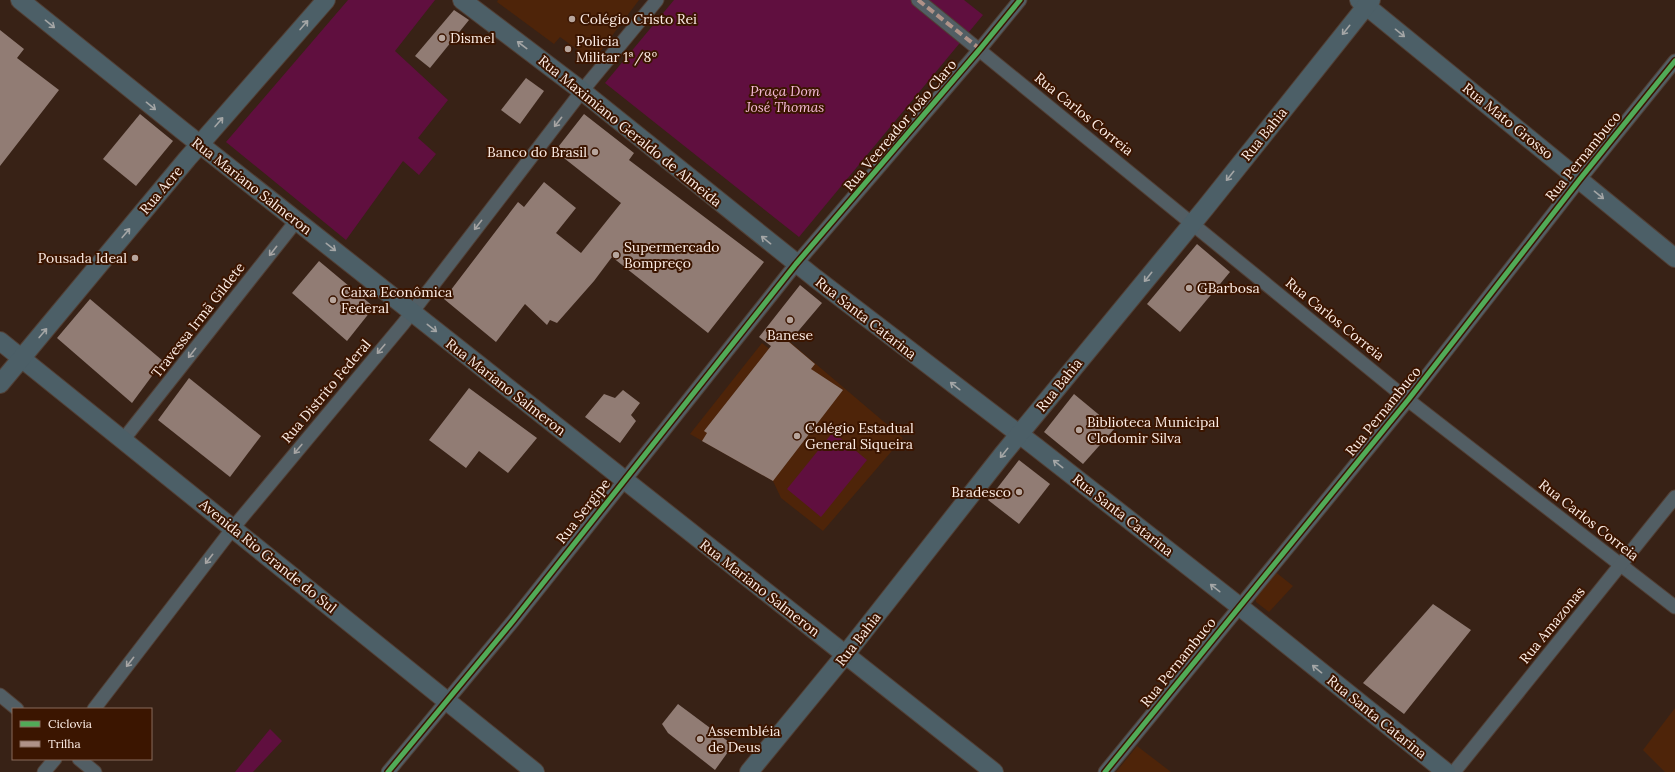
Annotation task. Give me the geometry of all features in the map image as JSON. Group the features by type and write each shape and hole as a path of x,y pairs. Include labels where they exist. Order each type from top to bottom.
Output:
{"main road":[{"name":"Rua Mariano Salmeron","path":"20,0 994,772"},
{"name":"Rua Acre","path":"0,384 200,144 326,0"},
{"name":"Rua Maximiano Geraldo de Almeida","path":"462,0 582,91 796,264"},
{"name":"Rua Mato Grosso","path":"1365,2 1675,258"},
{"name":"Rua Bahia","path":"749,772 846,655 1020,434 1193,223 1365,2"},
{"name":"Rua Santa Catarina","path":"796,264 1020,434 1239,606 1446,772"},
{"name":"Avenida Rio Grande do Sul","path":"0,341 22,357 535,772"}],"street":[{"name":"Rua Distrito Federal","path":"95,708 233,528 412,312 582,91 656,0"},
{"name":"Rua Carlos Correia","path":"918,0 980,49 1408,400 1675,607"},
{"name":"Rua Veereador João Claro","path":"796,264 980,49 1020,0"},
{"name":"Rua Pernambuco","path":"1105,772 1408,400 1580,179 1675,61"},
{"name":"Travessa Irmã Gildete","path":"123,440 297,220"},
{"name":"Rua Sergipe","path":"388,772 513,621 796,264"},
{"name":"Rua Amazonas","path":"1454,772 1675,497"},
{"path":"0,695 16,708"},
{"path":"44,772 54,760"},
{"path":"80,760 96,772"}],"shaded area":[{"name":"Colégio Cristo Rei","path":"498,0 639,0 593,61 560,37 554,44 497,2"},
{"name":"Colégio Estadual General Siqueira","path":"790,342 903,438 823,531 781,498 773,481 690,434 762,343 778,356"},
{"path":"1273,570 1293,586 1269,612 1256,602 1255,595"},
{"path":"1675,708 1675,772 1665,772 1643,750"},
{"path":"1137,746 1171,772 1116,772"}],"green space":[{"path":"348,0 435,0 395,51 448,100 418,138 436,154 419,175 403,161 346,240 226,142"},
{"name":"Praça Dom José Thomas","path":"674,0 964,0 983,15 799,237 605,83"},
{"path":"833,432 867,460 821,517 787,489"},
{"path":"270,729 282,741 253,772 235,772"}],"building":[{"name":"Dismel","path":"454,10 469,20 430,68 415,56"},
{"path":"0,30 24,49 17,58 59,90 0,166"},
{"path":"526,78 544,91 520,124 501,110"},
{"path":"140,114 173,141 136,186 103,159"},
{"name":"Supermercado Bompreço","path":"584,114 634,153 629,160 764,262 708,333 612,257 594,281 557,323 550,320 547,325 525,304 496,342 444,299 518,202 524,207 544,182 576,208 556,233 581,253 621,203 555,151"},
{"name":"GBarbosa","path":"1197,244 1230,272 1180,332 1147,304"},
{"name":"Caixa Econômica Federal","path":"319,261 374,307 347,341 292,293"},
{"path":"800,285 822,303 789,342 815,364 811,369 843,390 773,481 702,441 707,433 704,431 771,346 759,337"},
{"path":"90,299 163,361 132,403 57,338"},
{"path":"189,378 261,436 230,477 158,420"},
{"path":"469,388 537,438 508,473 479,451 466,468 429,440"},
{"path":"623,390 640,403 631,415 636,421 620,443 585,417 604,394 615,398"},
{"name":"Biblioteca Municipal Clodomir Silva","path":"1074,394 1115,428 1083,464 1044,432"},
{"name":"Bradesco","path":"1019,460 1050,484 1019,524 988,500"},
{"path":"1433,604 1471,630 1404,714 1363,683"},
{"name":"Assembléia de Deus","path":"678,704 733,745 715,770 668,733 662,724"}],"marked path":[{"path":"918,0 980,49"}],"cycle path":[{"path":"388,772 513,621 796,264 980,49 1020,0"},
{"path":"1105,772 1408,400 1580,179 1675,61"}],"place":[{"name":"Colégio Cristo Rei","path":"572,19"},
{"name":"Dismel","path":"442,38"},
{"name":"Policia Militar 1ª/8º","path":"568,49"},
{"name":"Banco do Brasil","path":"595,152"},
{"name":"Supermercado Bompreço","path":"616,255"},
{"name":"Pousada Ideal","path":"135,258"},
{"name":"GBarbosa","path":"1189,288"},
{"name":"Caixa Econômica Federal","path":"333,300"},
{"name":"Banese","path":"790,320"},
{"name":"Biblioteca Municipal Clodomir Silva","path":"1079,430"},
{"name":"Colégio Estadual General Siqueira","path":"797,436"},
{"name":"Bradesco","path":"1019,492"},
{"name":"Assembléia de Deus","path":"700,739"}]}
